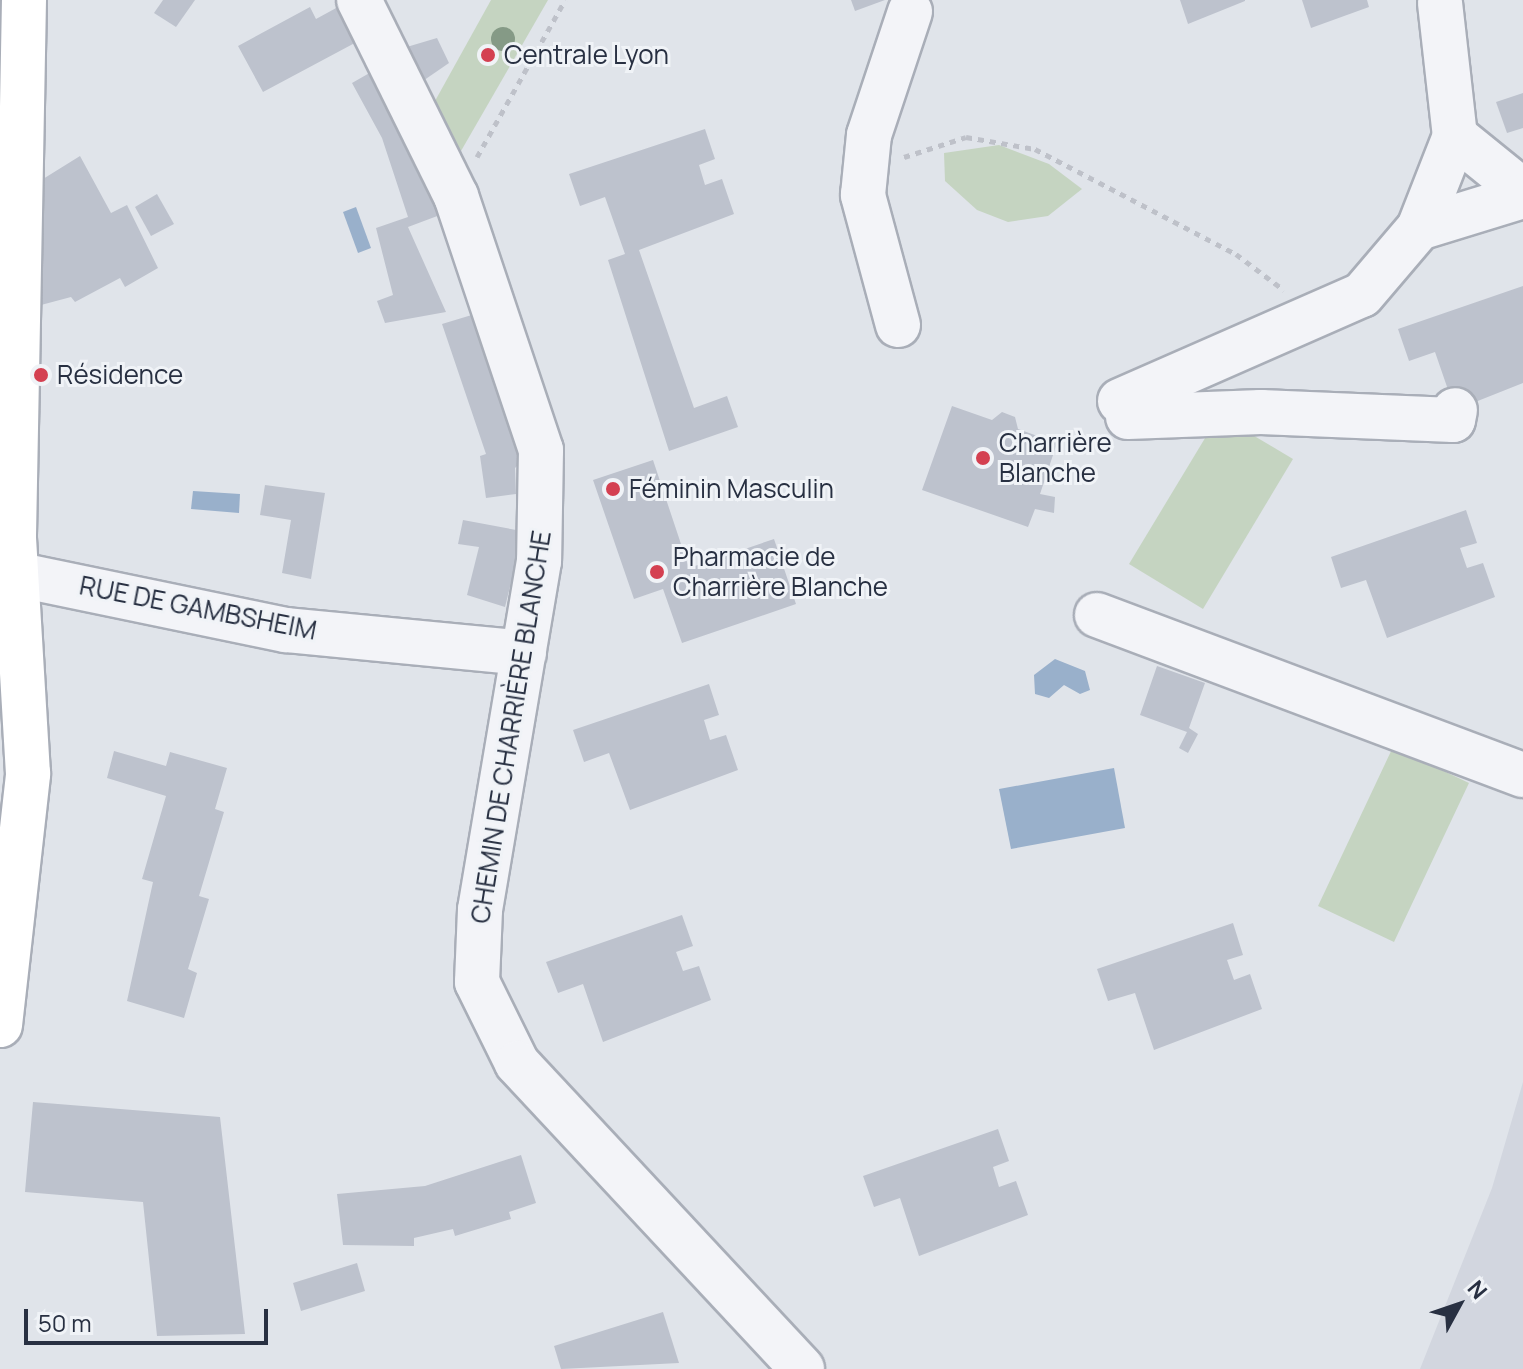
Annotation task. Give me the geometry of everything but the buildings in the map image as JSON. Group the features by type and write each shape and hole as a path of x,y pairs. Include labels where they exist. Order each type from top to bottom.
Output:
{"main road":[{"path":"0,1025 28,774 15,574 9,191 24,0"}],"street":[{"name":"CHEMIN DE CHARRIÈRE BLANCHE","path":"359,0 456,196 541,450 543,519 524,653 480,910 477,982 517,1063 802,1369"},
{"path":"1440,3 1455,136 1419,228 1362,295 1124,409 1453,420 1455,410"},
{"path":"898,325 874,255 866,170 869,135 910,12"},
{"path":"1455,136 1523,193"},
{"path":"1419,228 1523,193"},
{"name":"RUE DE GAMBSHEIM","path":"15,574 286,630 524,653"},
{"path":"1097,615 1523,775"}],"path":[{"path":"456,196 565,0"},
{"path":"866,170 966,137 1035,149 1236,254 1321,317"}],"shaded area":[{"path":"1523,1082 1523,1369 1420,1369 1492,1188"}],"green space":[{"name":"Centrale Lyon","path":"491,0 548,0 461,151 430,110"},
{"path":"999,145 1049,164 1082,189 1048,216 1008,222 977,210 945,181 944,153"},
{"path":"1219,415 1293,459 1203,609 1129,564"},
{"path":"1393,747 1469,783 1394,942 1318,906"}],"water":[{"path":"356,207 371,248 358,253 343,212"},
{"path":"193,491 240,494 239,513 191,509"},
{"path":"1055,659 1085,671 1090,690 1080,694 1064,685 1049,698 1035,694 1034,675"},
{"path":"1114,768 1125,828 1011,849 999,789"}],"place":[{"name":"Centrale Lyon","path":"488,55"},
{"name":"Résidence","path":"41,375"},
{"name":"Charrière Blanche","path":"983,458"},
{"name":"Féminin Masculin","path":"613,489"},
{"name":"Pharmacie de Charrière Blanche","path":"657,572"}]}
